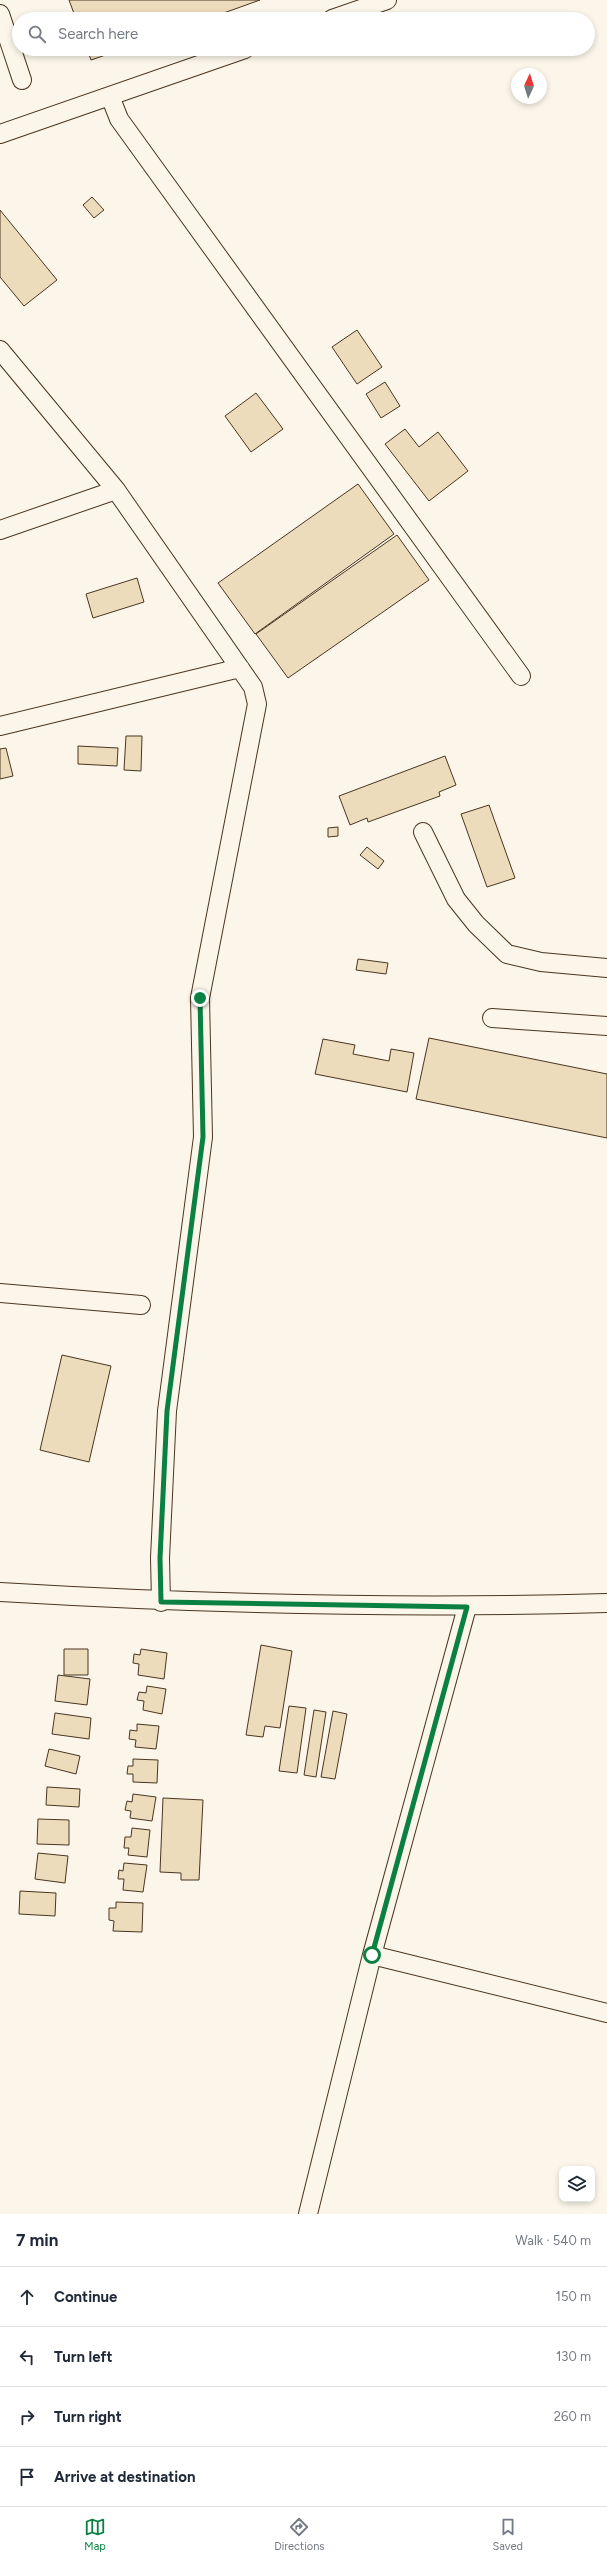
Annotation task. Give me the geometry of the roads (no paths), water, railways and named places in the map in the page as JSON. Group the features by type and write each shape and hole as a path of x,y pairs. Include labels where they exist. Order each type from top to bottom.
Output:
{"street":[{"path":"352,12 387,0"},
{"path":"0,14 12,50"},
{"path":"14,56 22,80"},
{"path":"0,134 225,56"},
{"path":"110,96 119,120 521,676"},
{"path":"0,350 116,490 253,687 257,704 200,998 203,1137 167,1411 160,1558 161,1602"},
{"path":"0,530 116,490"},
{"path":"0,726 240,668"},
{"path":"423,832 456,899 476,924 507,954 541,962 607,968"},
{"path":"492,1018 607,1026"},
{"path":"0,1293 141,1305"},
{"path":"0,1592 161,1602 467,1607 607,1603"},
{"path":"308,2214 372,1955 467,1607"},
{"path":"372,1955 607,2013"}]}
